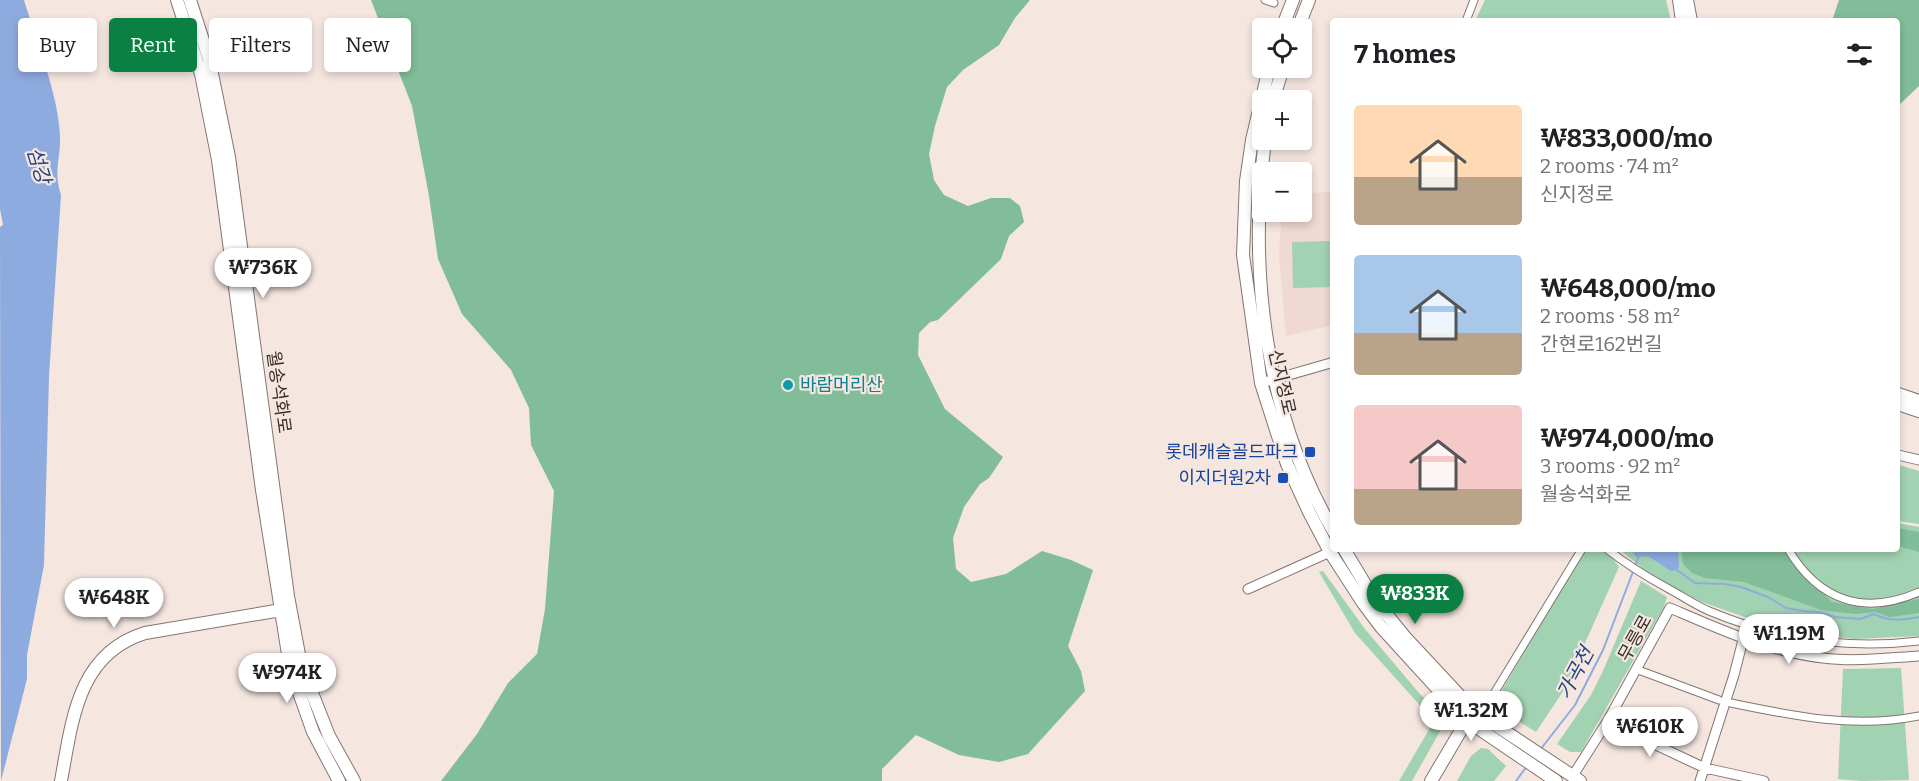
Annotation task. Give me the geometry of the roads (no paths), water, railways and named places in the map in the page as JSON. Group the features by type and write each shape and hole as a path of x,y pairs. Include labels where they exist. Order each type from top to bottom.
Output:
{"street":[{"name":"월송석화로","path":"177,0 201,74 216,149 262,490 286,609 301,665 316,706 329,736 354,781"},
{"name":"월송석화로","path":"190,0 208,59 229,158 286,609 290,667 313,732 339,781"},
{"path":"1265,0 1274,3"},
{"path":"1286,18 1293,0"},
{"path":"1302,18 1309,0"},
{"path":"1467,18 1474,0"},
{"path":"1678,0 1681,18"},
{"path":"1687,0 1690,18"},
{"name":"신지정로","path":"1267,78 1252,140 1243,214 1245,277 1261,383 1287,464 1309,512 1330,545"},
{"name":"신지정로","path":"1264,150 1259,211 1259,271 1275,380 1285,420 1301,466 1330,524"},
{"path":"1261,383 1330,363"},
{"path":"1900,395 1919,401"},
{"path":"1900,405 1919,411"},
{"path":"1900,455 1919,460"},
{"path":"1248,588 1330,551"},
{"name":"신지정로","path":"1334,552 1363,603 1381,627 1469,715 1557,775 1576,779"},
{"name":"신지정로","path":"1346,552 1374,599 1469,715"},
{"path":"1492,695 1580,552"},
{"path":"1611,552 1639,572 1707,610 1758,629 1808,641 1851,644 1894,644 1919,641"},
{"path":"1790,552 1807,575 1823,589 1844,600 1862,604 1878,604 1901,600 1919,592"},
{"name":"무릉로","path":"1576,779 1670,608 1743,640 1823,658 1862,659 1919,656"},
{"path":"61,781 71,721 78,697 90,674 109,652 127,638 286,609"},
{"path":"1700,781 1743,640"},
{"path":"1641,671 1719,700"},
{"path":"1731,704 1798,717 1841,722 1904,719 1919,716"},
{"path":"1431,781 1469,715"},
{"path":"1607,722 1705,768 1764,781"}],"water":[{"name":"섬강","path":"0,0 24,0 30,18 18,18 18,72 47,72 60,135 58,179 61,195 49,376 44,565 27,655 27,679 1,781 0,227 3,225 0,209"},
{"path":"1633,552 1678,552 1679,567 1671,571 1648,556 1636,557"}],"waterway":[{"name":"가곡천","path":"1540,750 1575,705 1603,650 1639,556"},
{"path":"1674,568 1695,583 1741,587 1768,597 1786,608 1860,619 1874,614 1896,620 1919,617"},
{"name":"가곡천","path":"1516,781 1527,766"}],"place":[{"name":"바람머리산","path":"788,385"},
{"name":"롯데캐슬골드파크","path":"1310,452"},
{"name":"이지더원2차","path":"1283,478"}]}
